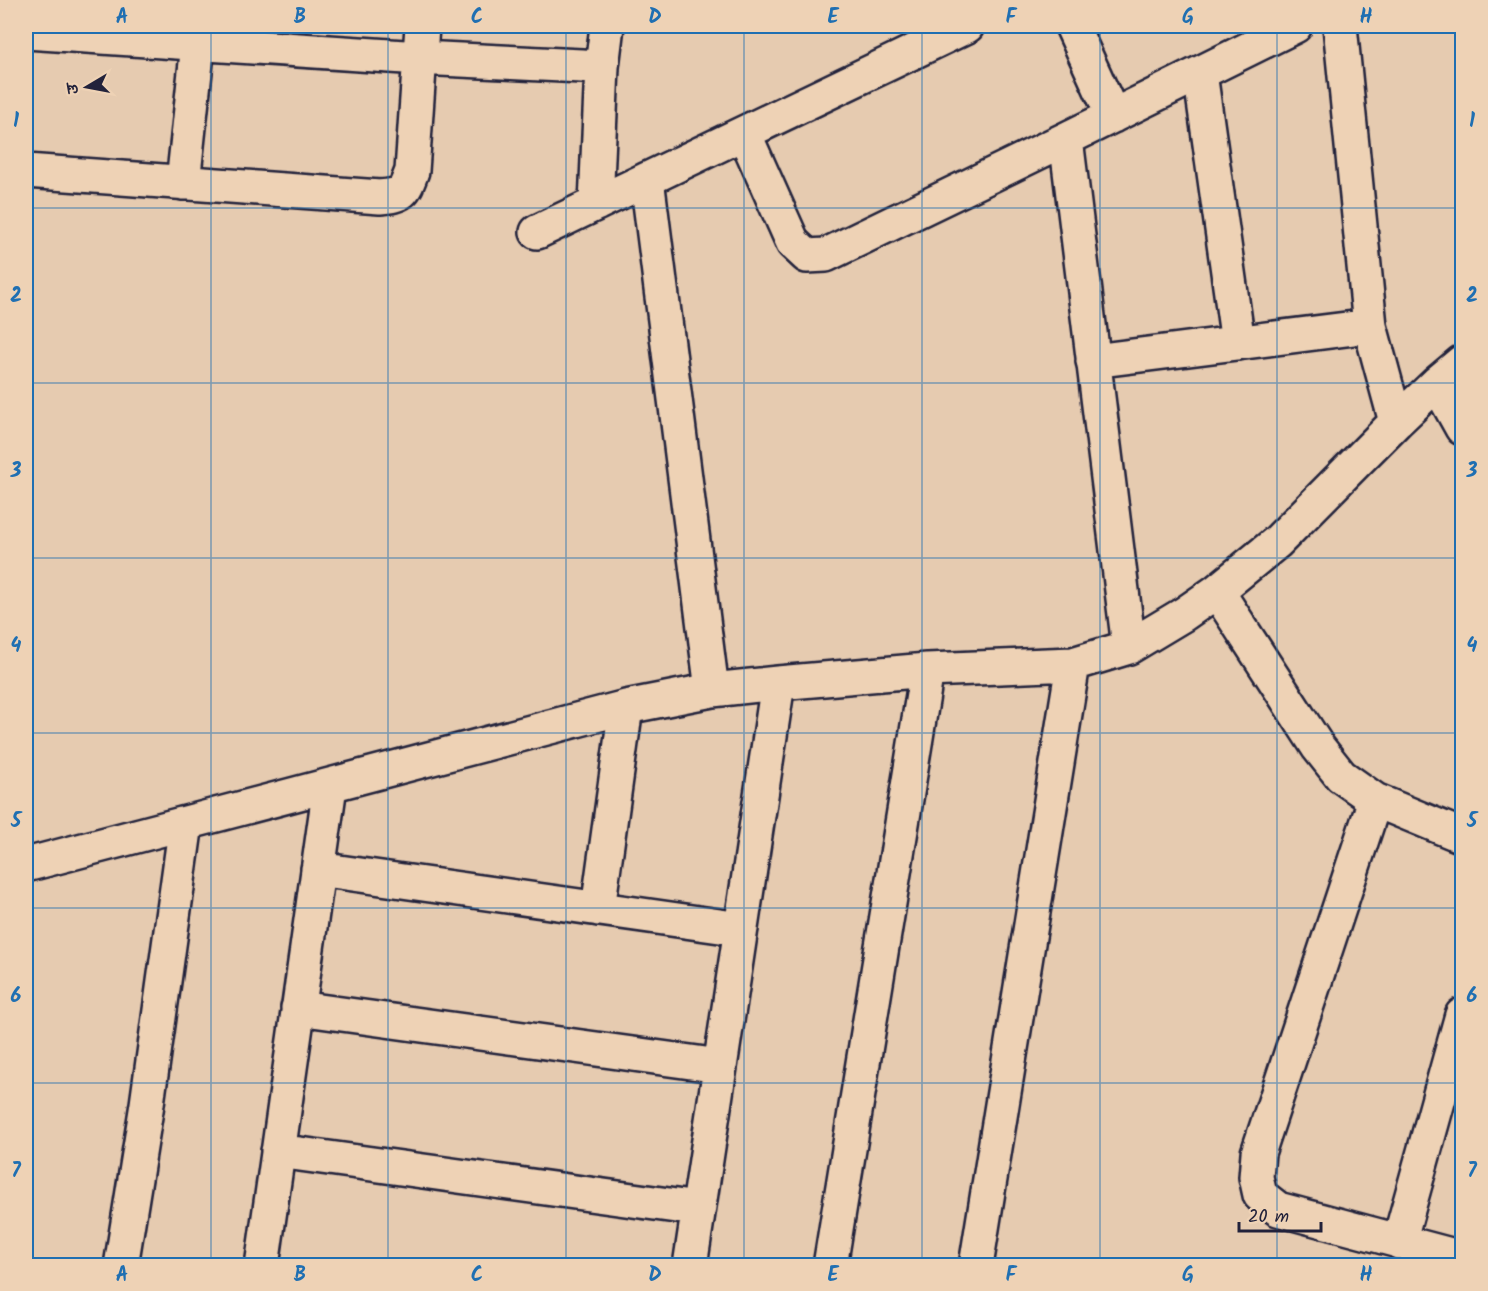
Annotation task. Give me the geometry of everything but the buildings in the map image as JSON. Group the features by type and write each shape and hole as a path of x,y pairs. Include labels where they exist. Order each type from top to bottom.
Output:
{"street":[{"path":"26,171 380,197 396,196 406,188 412,171 422,26"},
{"path":"596,204 602,67 607,26"},
{"path":"537,232 967,26"},
{"path":"1072,26 1113,116"},
{"path":"744,133 794,243 807,256 826,255 1295,26"},
{"path":"1340,26 1370,326 1396,422"},
{"path":"26,32 151,33 198,44 602,67"},
{"path":"183,183 198,44"},
{"path":"1200,73 1238,343"},
{"path":"1066,139 1129,647"},
{"path":"647,179 712,690"},
{"path":"1093,361 1370,326"},
{"path":"26,865 626,707 712,690 927,670 1073,664 1129,647 1184,614 1277,542 1396,422 1462,362"},
{"path":"1437,383 1462,428"},
{"path":"1216,591 1318,747 1341,776 1375,800 1462,836"},
{"path":"976,1266 1073,664"},
{"path":"830,1266 927,670"},
{"path":"690,1266 778,683"},
{"path":"598,909 626,707"},
{"path":"262,1266 330,786"},
{"path":"1375,800 1258,1153 1256,1177 1260,1195 1278,1209 1462,1258"},
{"path":"121,1266 147,1104 186,823"},
{"path":"318,869 741,929"},
{"path":"298,1008 720,1066"},
{"path":"1399,1242 1462,1015"},
{"path":"278,1151 698,1209"}]}
